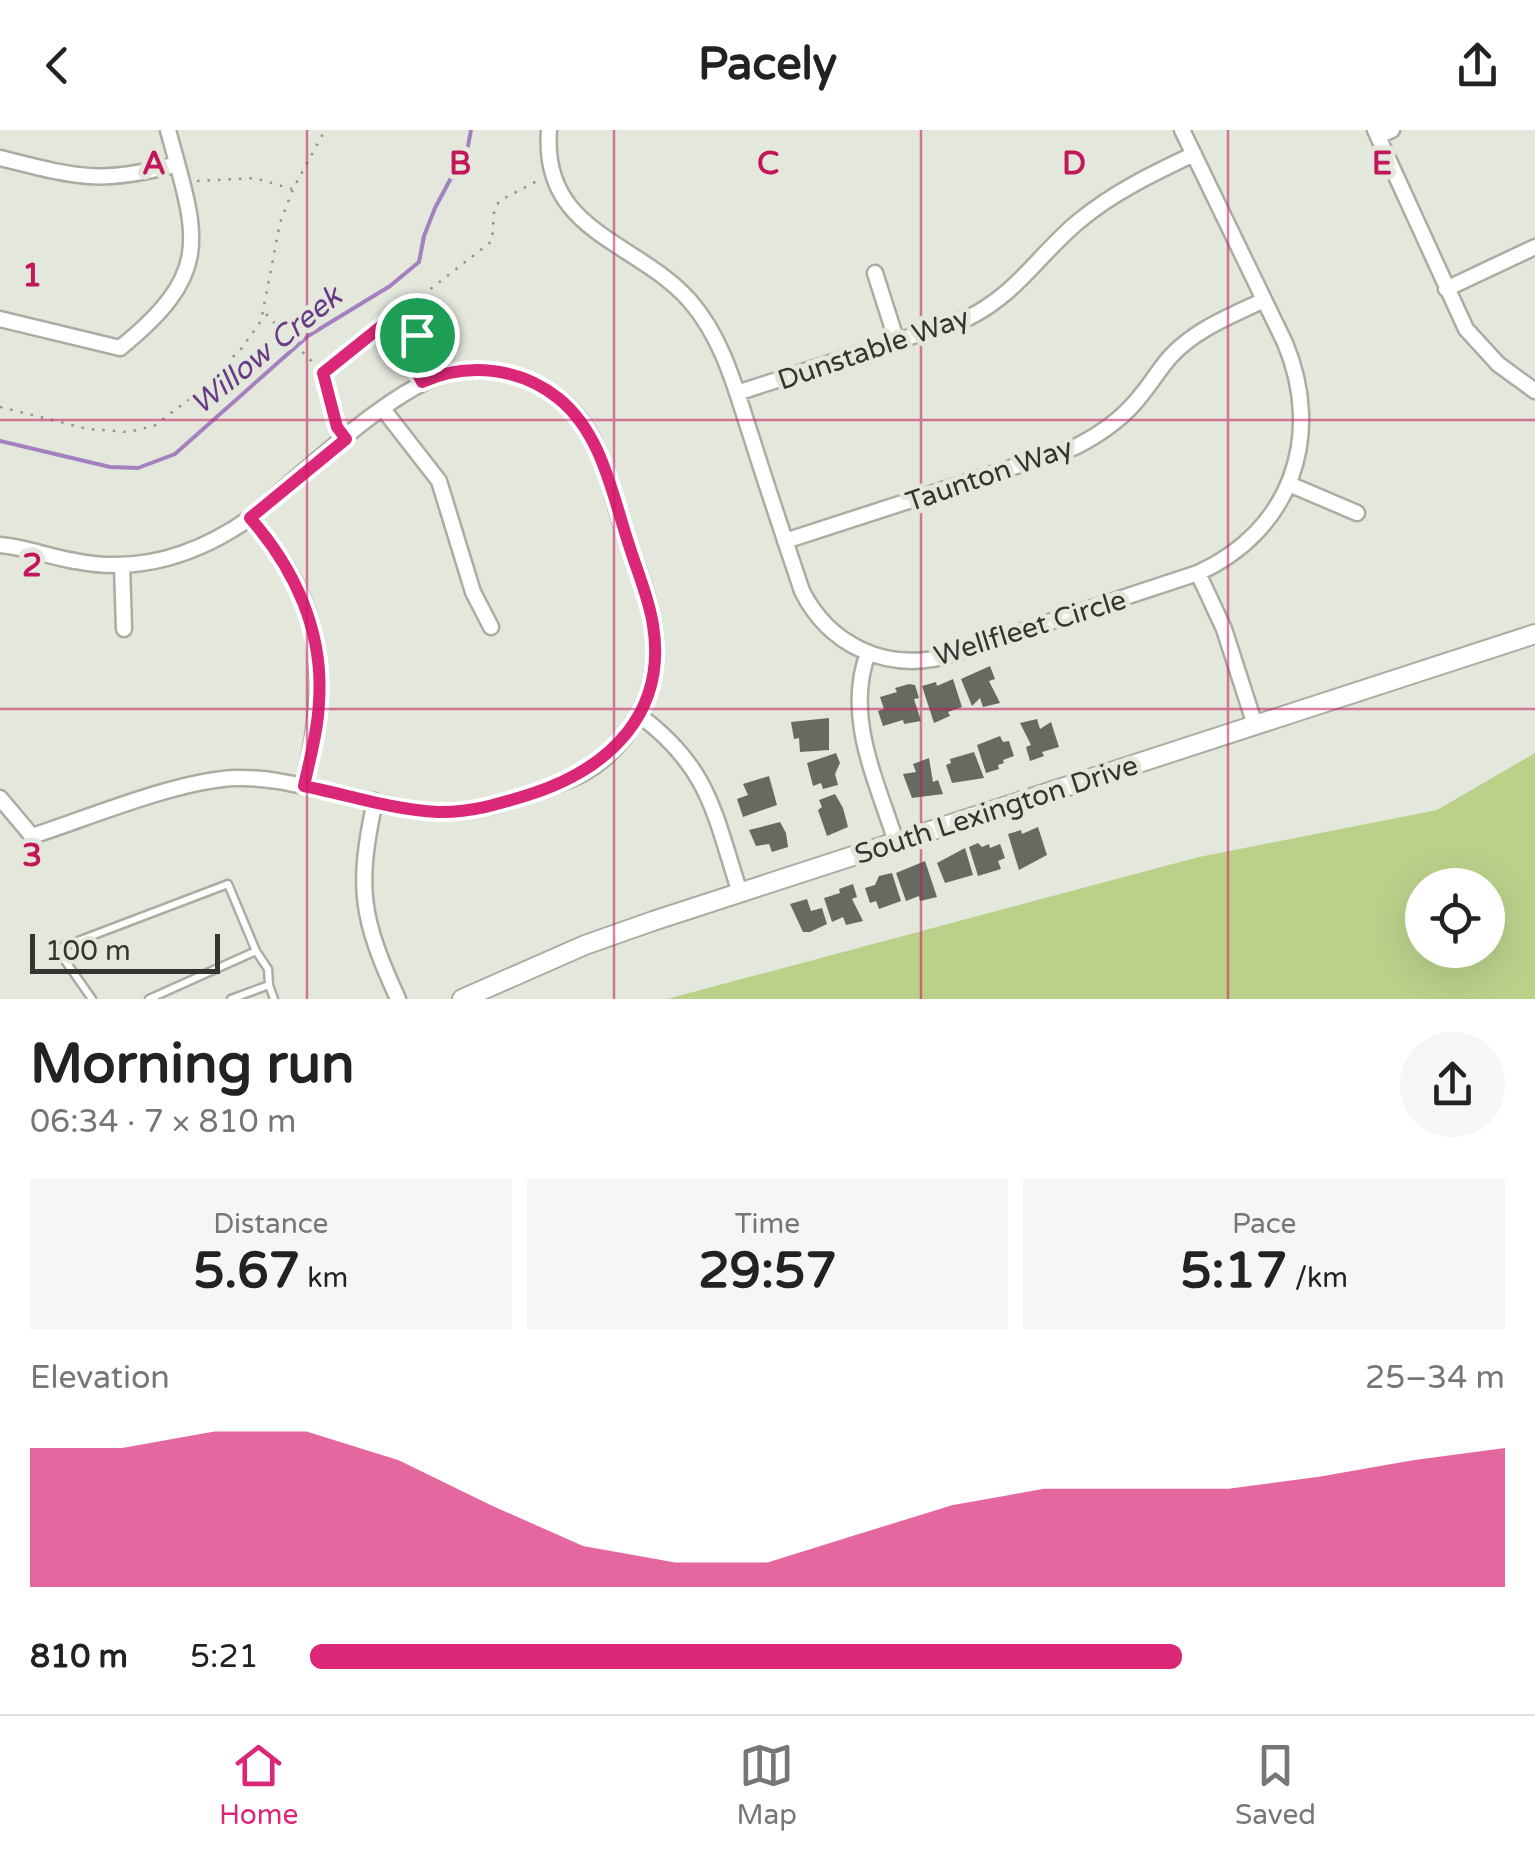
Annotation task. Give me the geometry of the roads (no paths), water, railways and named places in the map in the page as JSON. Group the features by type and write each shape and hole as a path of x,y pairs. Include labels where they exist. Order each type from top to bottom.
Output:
{"street":[{"path":"0,319 120,348 166,308 184,275 191,251 192,226 168,130"},
{"name":"Wellfleet Circle","path":"549,130 554,174 570,208 586,226 660,273 690,302 715,336 802,591 814,612 841,639 868,654 894,660 931,660 1198,573 1236,552 1276,508 1299,450 1302,404 1292,360 1182,130"},
{"path":"1382,132 1466,329 1480,348 1535,392"},
{"name":"Dunstable Way","path":"737,394 988,308 1022,281 1054,245 1104,202 1194,154"},
{"path":"0,158 92,179 132,176 177,164"},
{"path":"1446,289 1535,246"},
{"path":"874,273 897,342"},
{"name":"Taunton Way","path":"785,542 1075,447 1129,410 1187,341 1264,300"},
{"path":"0,545 78,562 122,565 189,552 250,518 422,382 469,370 505,372 539,385 568,406 590,434 654,626 654,666 639,715 621,741 600,762 565,782 483,808 438,812 256,778 211,781 32,836 0,798"},
{"path":"384,409 439,481 473,592 492,627"},
{"path":"1288,484 1357,513"},
{"path":"250,518 281,556 293,578 304,601 317,650 320,701 304,786"},
{"path":"122,565 124,629"},
{"path":"1198,573 1224,629 1255,725"},
{"name":"South Lexington Drive","path":"464,999 585,945 740,892 1535,634"},
{"path":"868,654 860,679 858,714 896,842"},
{"path":"639,715 680,748 698,774 740,892"},
{"path":"375,801 364,856 362,895 376,952 398,999"}],"lane":[{"path":"92,999 57,949 228,884 268,970 268,985 274,999"},
{"path":"149,999 256,951"},
{"path":"231,999 268,985"}],"waterway":[{"name":"Willow Creek","path":"0,441 110,467 138,468 175,454 308,336 390,286 419,262 435,208 468,146 471,130"}]}
